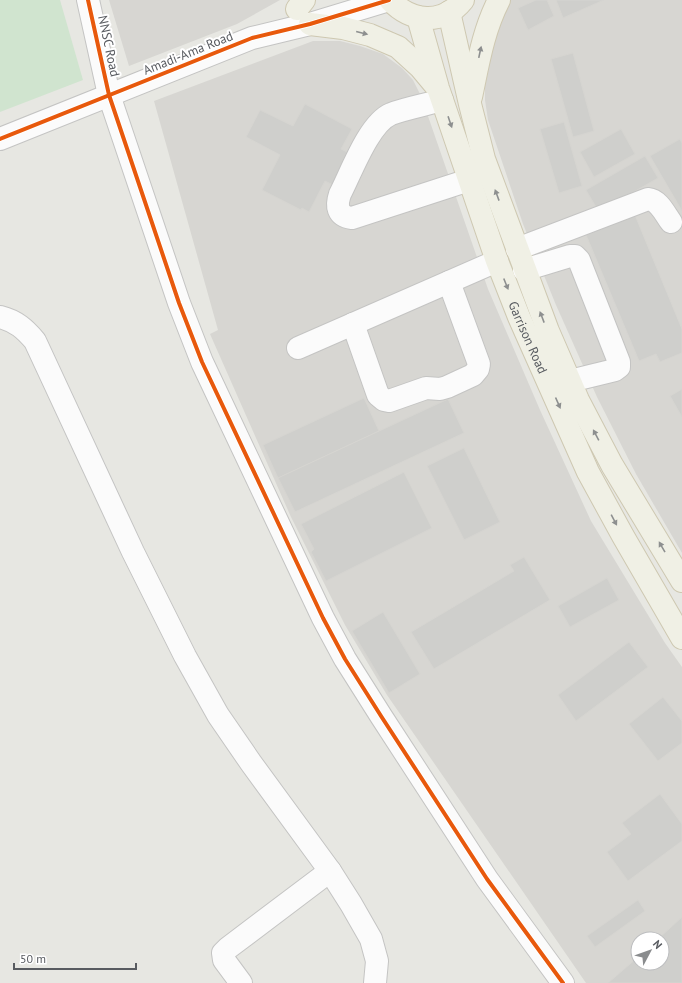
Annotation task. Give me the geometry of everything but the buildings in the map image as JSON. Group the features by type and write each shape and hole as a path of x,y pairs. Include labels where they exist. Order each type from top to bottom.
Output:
{"main road":[{"path":"389,0 407,14 429,18 439,16 456,6"},
{"path":"470,104 482,42 492,14 499,0"},
{"name":"Garrison Road","path":"456,6 470,104 484,159 524,270 548,331 578,400 612,465 682,581"},
{"path":"306,8 343,28 370,35 398,47 420,67 440,94"},
{"name":"Garrison Road","path":"418,17 440,94 497,261 519,317 588,472 682,638"}],"street":[{"name":"NNSC Road","path":"88,0 109,95 179,303 202,362 323,618 345,658 381,716 487,879 563,983"},
{"name":"Amadi-Ama Road","path":"0,139 252,38 306,8 389,0"},
{"path":"440,94 390,115 381,121 371,131 340,194 337,203 339,209 346,218 352,218 469,180"},
{"path":"517,249 648,199 653,199 671,222"},
{"path":"524,270 570,256 575,256 579,260 619,362 619,367 615,370 570,381"},
{"path":"298,348 497,261"},
{"path":"353,324 378,395 384,400 389,401 426,388 440,389 447,387 473,375 478,369 479,364 449,282"},
{"path":"0,316 14,321 26,330 35,342 107,500 185,656 218,715 330,871 371,939 377,961 375,983"},
{"path":"241,983 224,960 223,953 330,871"}],"shaded area":[{"path":"109,0 280,0 237,24 129,66"},
{"path":"508,0 682,0 682,553 636,474 597,397 556,305 523,224 488,120 485,100 485,77 500,16"},
{"path":"313,41 340,41 383,54 402,68 413,80 421,96 488,289 540,410 591,521 665,643 682,667 682,983 586,983 387,695 345,625 291,517 210,334 218,330 154,101"}],"green space":[{"path":"0,0 60,0 83,80 0,112"}],"cycle path":[{"path":"88,0 109,95 179,303 202,362 323,618 345,659 487,879 563,983"},
{"path":"0,139 252,38 310,24 389,0"}]}
